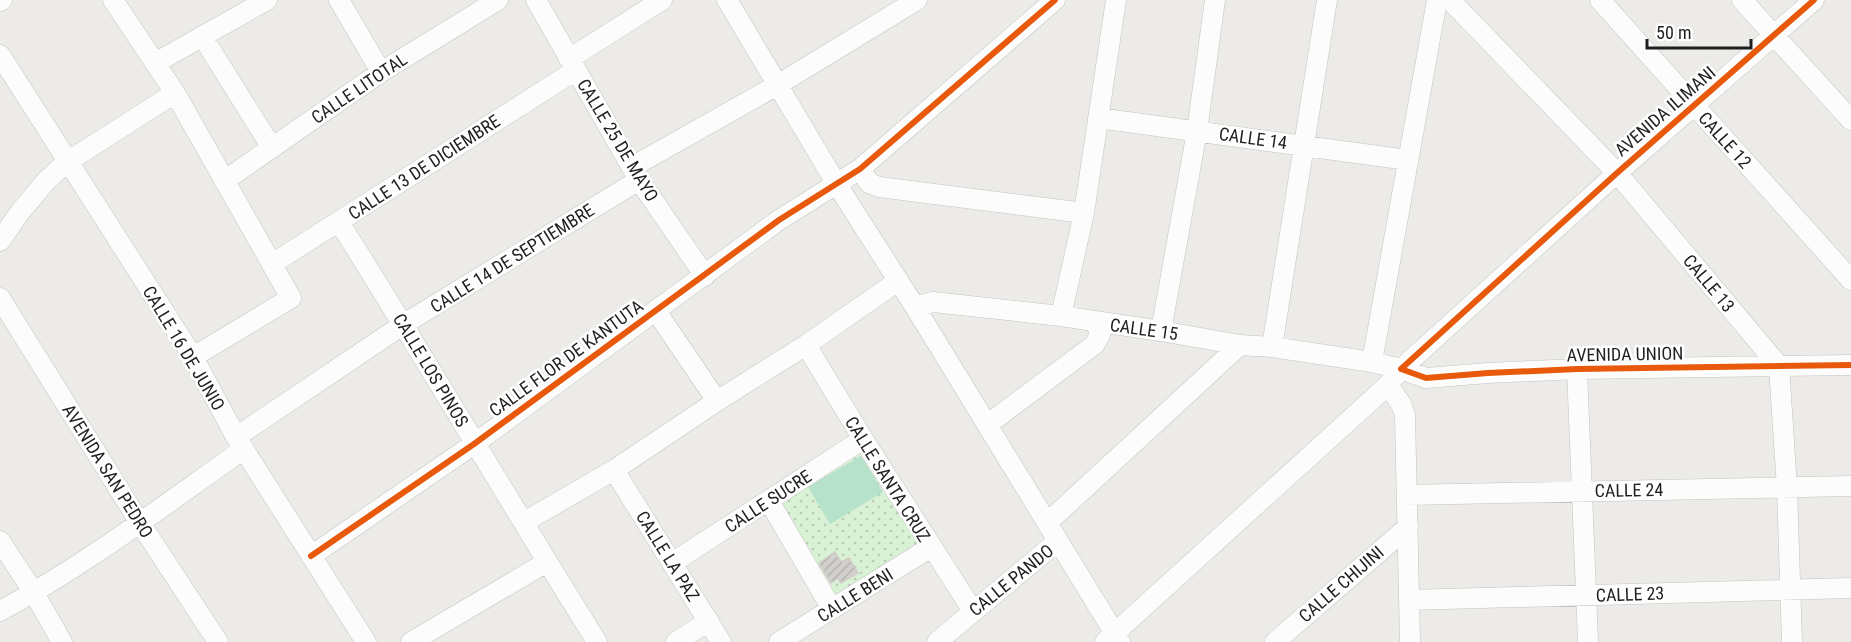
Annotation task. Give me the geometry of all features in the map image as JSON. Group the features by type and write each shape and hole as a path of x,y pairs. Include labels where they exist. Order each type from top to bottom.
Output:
{"street":[{"path":"113,0 175,93 291,298 193,357"},
{"path":"155,63 267,0"},
{"path":"339,0 381,72"},
{"name":"CALLE LITOTAL","path":"224,181 381,72 498,0"},
{"name":"CALLE 25 DE MAYO","path":"536,0 636,173 705,276"},
{"name":"CALLE 13 DE DICIEMBRE","path":"272,264 339,222 573,64 662,0"},
{"path":"727,0 836,183 1058,541 1113,639"},
{"name":"CALLE 14 DE SEPTIEMBRE","path":"0,611 33,593 140,523 240,443 404,324 636,173 917,0"},
{"path":"1061,316 1084,213 1116,0"},
{"path":"1161,330 1197,131 1215,0"},
{"path":"1272,347 1327,0"},
{"path":"1372,362 1437,0"},
{"name":"CALLE 13","path":"1450,0 1617,173 1779,366"},
{"name":"CALLE 12","path":"1600,0 1694,105 1848,270"},
{"path":"1742,0 1851,120"},
{"name":"AVENIDA ILIMANI","path":"1113,639 1388,385 1401,369 1617,173 1814,0"},
{"name":"CALLE FLOR DE KANTUTA","path":"311,556 474,444 779,220 860,169 1045,3"},
{"path":"201,36 272,148"},
{"name":"CALLE 16 DE JUNIO","path":"0,56 193,357 240,443 366,642"},
{"path":"0,241 47,180 67,162 175,93"},
{"name":"CALLE 14","path":"1098,118 1408,160"},
{"path":"860,169 868,183 879,187 1084,213"},
{"name":"CALLE LOS PINOS","path":"339,222 404,324 474,444 597,642"},
{"path":"524,522 614,470 806,345 898,281"},
{"name":"AVENIDA SAN PEDRO","path":"0,298 140,523 218,642"},
{"name":"CALLE 15","path":"915,308 933,302 1061,316 1161,330 1240,345 1272,347 1372,362"},
{"path":"656,311 717,401"},
{"path":"987,425 1094,345 1100,335 1096,322"},
{"name":"CALLE SANTA CRUZ","path":"806,345 973,611"},
{"path":"1047,523 1240,345"},
{"name":"AVENIDA UNION","path":"1372,362 1426,378 1577,369 1851,365"},
{"path":"1779,366 1787,488 1792,642"},
{"path":"1577,369 1588,642"},
{"path":"1388,385 1401,404 1405,415 1410,642"},
{"name":"CALLE SUCRE","path":"672,563 863,439"},
{"name":"CALLE LA PAZ","path":"614,470 721,642"},
{"name":"CALLE 24","path":"1407,495 1851,486"},
{"path":"769,501 832,609"},
{"name":"CALLE CHIJINI","path":"1275,642 1408,527"},
{"path":"0,541 62,642"},
{"name":"CALLE PANDO","path":"938,642 1058,541"},
{"name":"CALLE BENI","path":"779,642 931,547"},
{"path":"411,642 547,562"},
{"name":"CALLE 23","path":"1409,600 1851,588"},
{"path":"676,642 709,621"}],"green space":[{"path":"863,449 922,545 834,598 777,503"},
{"path":"861,456 883,492 830,524 808,487"}],"building":[{"path":"835,552 841,562 849,558 858,573 841,583 838,578 831,583 819,563"}],"cycle path":[{"path":"311,556 474,444 779,220 860,169 1055,0"},
{"path":"1814,0 1617,173 1401,369 1426,378 1577,369 1851,365"}]}
